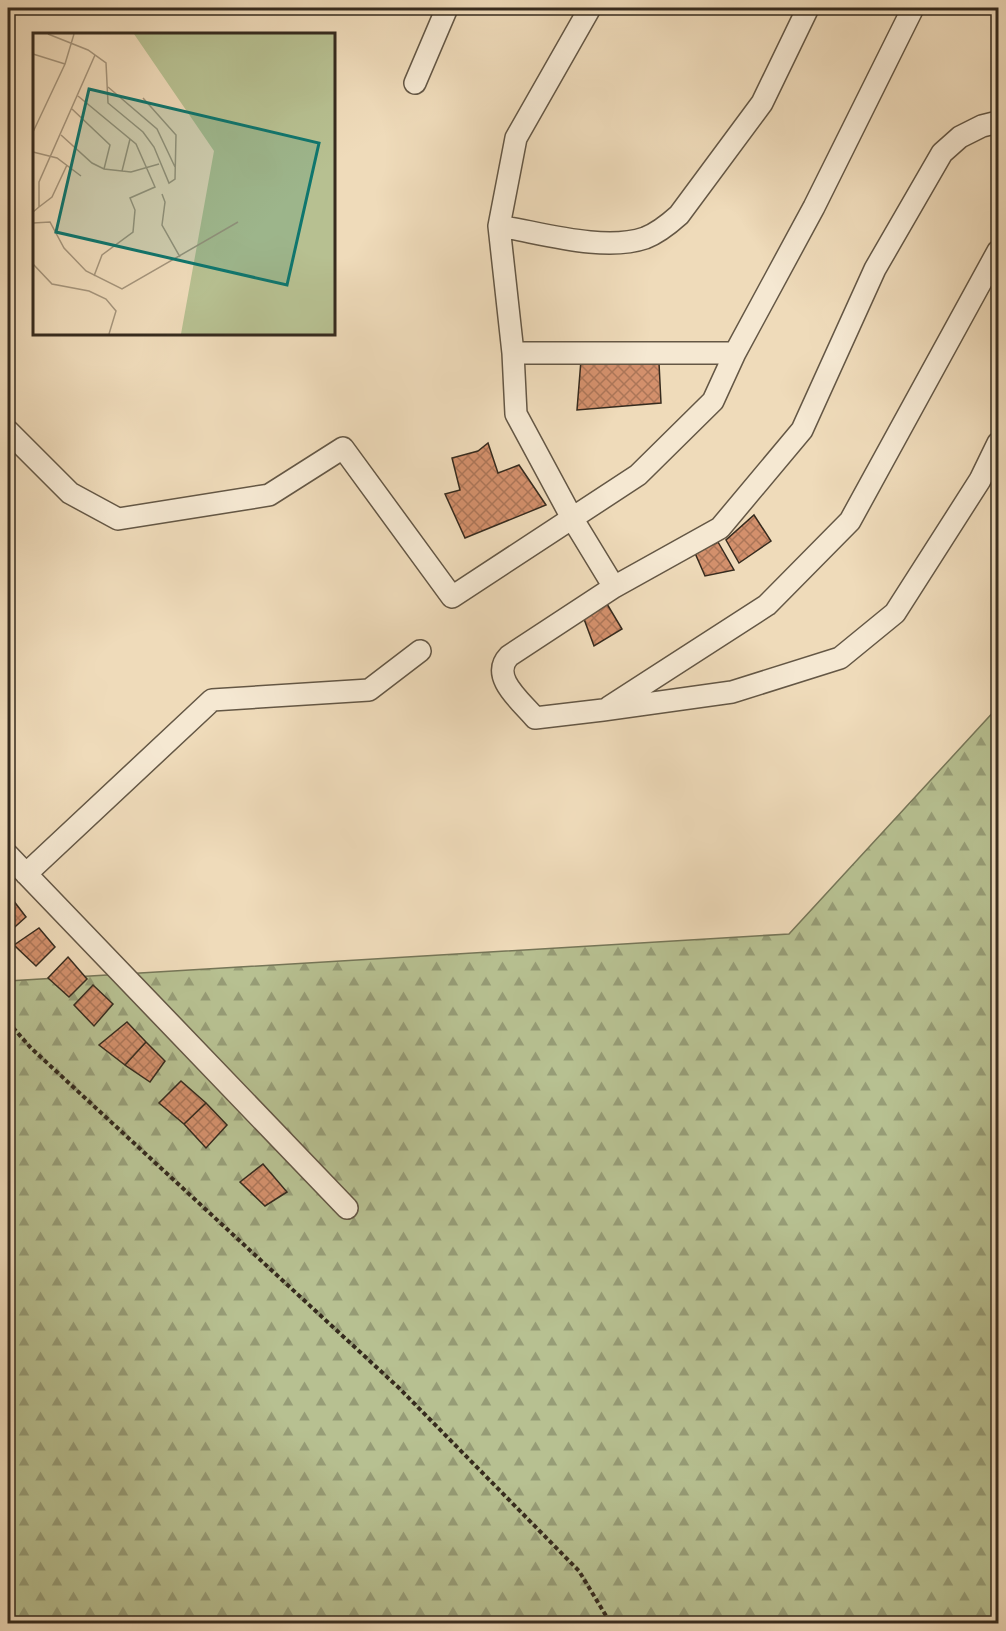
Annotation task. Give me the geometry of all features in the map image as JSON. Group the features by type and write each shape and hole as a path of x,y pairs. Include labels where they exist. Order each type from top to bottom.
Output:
{"street":[{"path":"415,83 447,8"},
{"path":"590,8 516,138 499,226 513,353 516,414 572,518 614,587"},
{"path":"499,226 608,244 628,243 664,228 679,215 762,103 808,8"},
{"path":"8,431 70,493 118,519 269,495 343,448 452,597 638,475 713,401 735,353 814,207 913,8"},
{"path":"999,122 982,126 960,137 942,153 875,269 802,430 720,528 614,587 509,656 502,671 504,681 536,718 732,692 840,658 896,613 980,480 999,443"},
{"path":"603,710 767,605 850,521 999,251"},
{"path":"513,353 735,353"},
{"path":"26,874 212,700 369,690 420,651"},
{"path":"8,855 346,1208"}],"path":[{"path":"8,1022 31,1048 399,1388 579,1571 611,1623"}],"green space":[{"path":"998,707 998,1623 8,1624 8,981 789,934"}],"building":[{"path":"581,360 659,363 661,403 577,410"},
{"path":"488,443 498,473 519,465 546,505 465,538 445,494 460,490 452,458 478,451"},
{"path":"754,515 771,541 739,563 726,540"},
{"path":"718,542 734,570 705,576 695,553"},
{"path":"607,604 622,629 594,646 584,619"},
{"path":"13,900 26,917 8,933 8,904"},
{"path":"39,928 55,947 36,966 14,945"},
{"path":"68,957 87,979 69,997 48,978"},
{"path":"93,985 113,1004 94,1026 74,1005"},
{"path":"127,1022 146,1042 125,1065 99,1045"},
{"path":"146,1042 165,1061 150,1082 125,1065"},
{"path":"181,1081 206,1103 184,1124 159,1103"},
{"path":"206,1103 227,1125 206,1148 184,1124"},
{"path":"263,1164 287,1192 265,1206 240,1182"}]}
